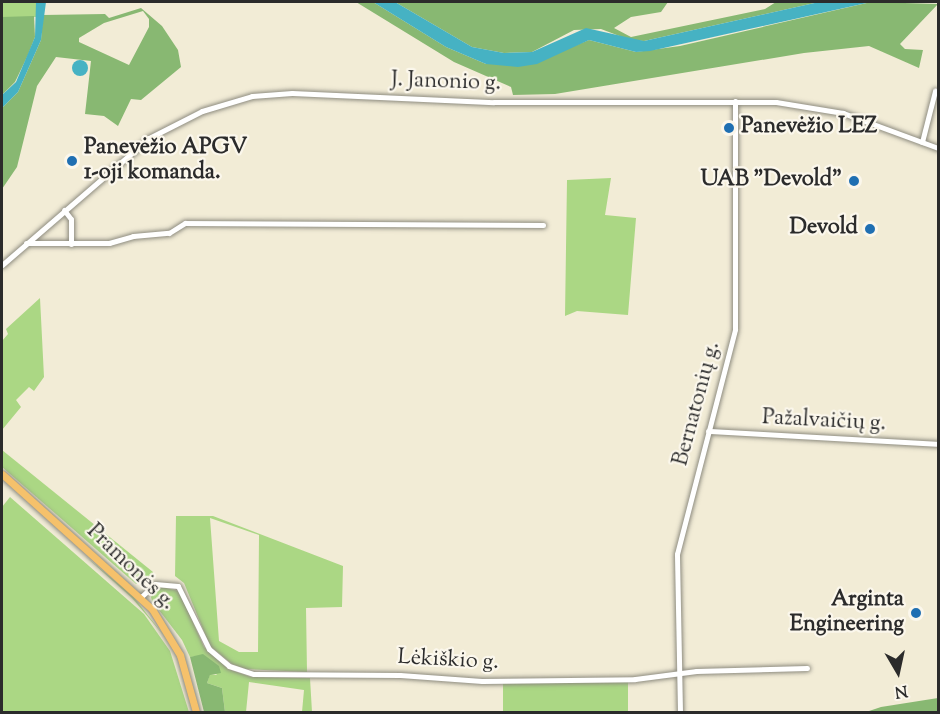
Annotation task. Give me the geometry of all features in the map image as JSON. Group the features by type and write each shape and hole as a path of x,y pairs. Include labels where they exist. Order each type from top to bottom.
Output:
{"main road":[{"name":"Pramonės g.","path":"2,474 141,597 176,646 196,712"}],"street":[{"path":"921,142 935,91"},
{"name":"J. Janonio g.","path":"2,265 149,138 202,111 252,96 292,93 494,102 735,101 817,106 939,148"},
{"name":"Bernatonių g.","path":"681,712 677,554 735,320 735,101"},
{"path":"64,210 70,219 71,244"},
{"path":"26,243 109,243 133,236 169,232 185,224 543,225"},
{"name":"Pažalvaičių g.","path":"708,431 939,444"},
{"name":"Lėkiškio g.","path":"141,597 155,584 178,586 209,649 245,673 482,681 635,679 679,673 807,668"}],"green space":[{"path":"2,2 36,2 36,17 2,17"},
{"path":"356,2 373,2 446,47 486,64 569,48 589,40 636,52 680,46 871,2 938,4 900,44 905,49 923,50 919,68 869,46 804,53 555,94 513,95 511,87 454,62"},
{"path":"395,2 668,2 661,12 631,17 614,28 631,37 765,9 776,2 819,2 644,41 630,40 601,29 574,30 532,52 504,53 472,47"},
{"path":"141,8 162,26 178,50 181,67 141,100 131,99 118,126 104,116 85,114 91,61 56,57 37,86 17,167 2,189 2,108 18,92 41,40 43,15 105,14 109,18","holes":["143,11 149,19 149,27 129,65 79,42 79,38 104,23"]},
{"path":"34,16 35,37 28,55 15,82 2,95 2,17"},
{"path":"611,178 605,215 636,218 628,315 577,311 565,316 567,180"},
{"path":"40,298 44,377 34,391 29,387 16,400 21,407 2,430 2,341 8,334 6,329"},
{"path":"2,450 153,572 150,584 136,584 2,467"},
{"path":"10,497 144,614 170,651 189,712 2,712 2,507"},
{"path":"176,516 213,516 343,566 342,607 306,608 307,672 246,669 232,664 210,646 184,583 175,576","holes":["210,518 259,535 258,652 239,652 219,641"]},
{"path":"85,556 132,595 165,637 132,598"},
{"path":"157,586 179,591 204,647 228,669 251,677 310,678 312,712 302,712 304,690 249,682 246,712 225,712 222,688 207,683 210,674 217,675 200,656 190,657 182,640 152,601 150,593"},
{"path":"203,654 219,666 221,673 210,675 207,683 222,688 225,712 204,712 190,657"},
{"path":"503,682 628,682 628,712 503,712"},
{"path":"938,698 938,712 866,712 881,707"}],"water":[{"path":"36,2 46,2 41,40 18,92 2,108 2,95 16,82 35,37"},
{"path":"373,2 395,2 472,47 504,53 532,52 586,28 644,41 819,2 871,2 650,51 636,52 589,40 537,64 518,67 486,64 446,47"},
{"path":"80,60 86,62 88,68 86,74 80,76 74,74 72,68 74,62"}],"place":[{"name":"Panevėžio LEZ","path":"729,128"},
{"name":"Panevėžio APGV 1-oji komanda.","path":"72,161"},
{"name":"UAB \"Devold\"","path":"854,181"},
{"name":"Devold","path":"870,229"},
{"name":"Arginta Engineering","path":"916,613"}]}
